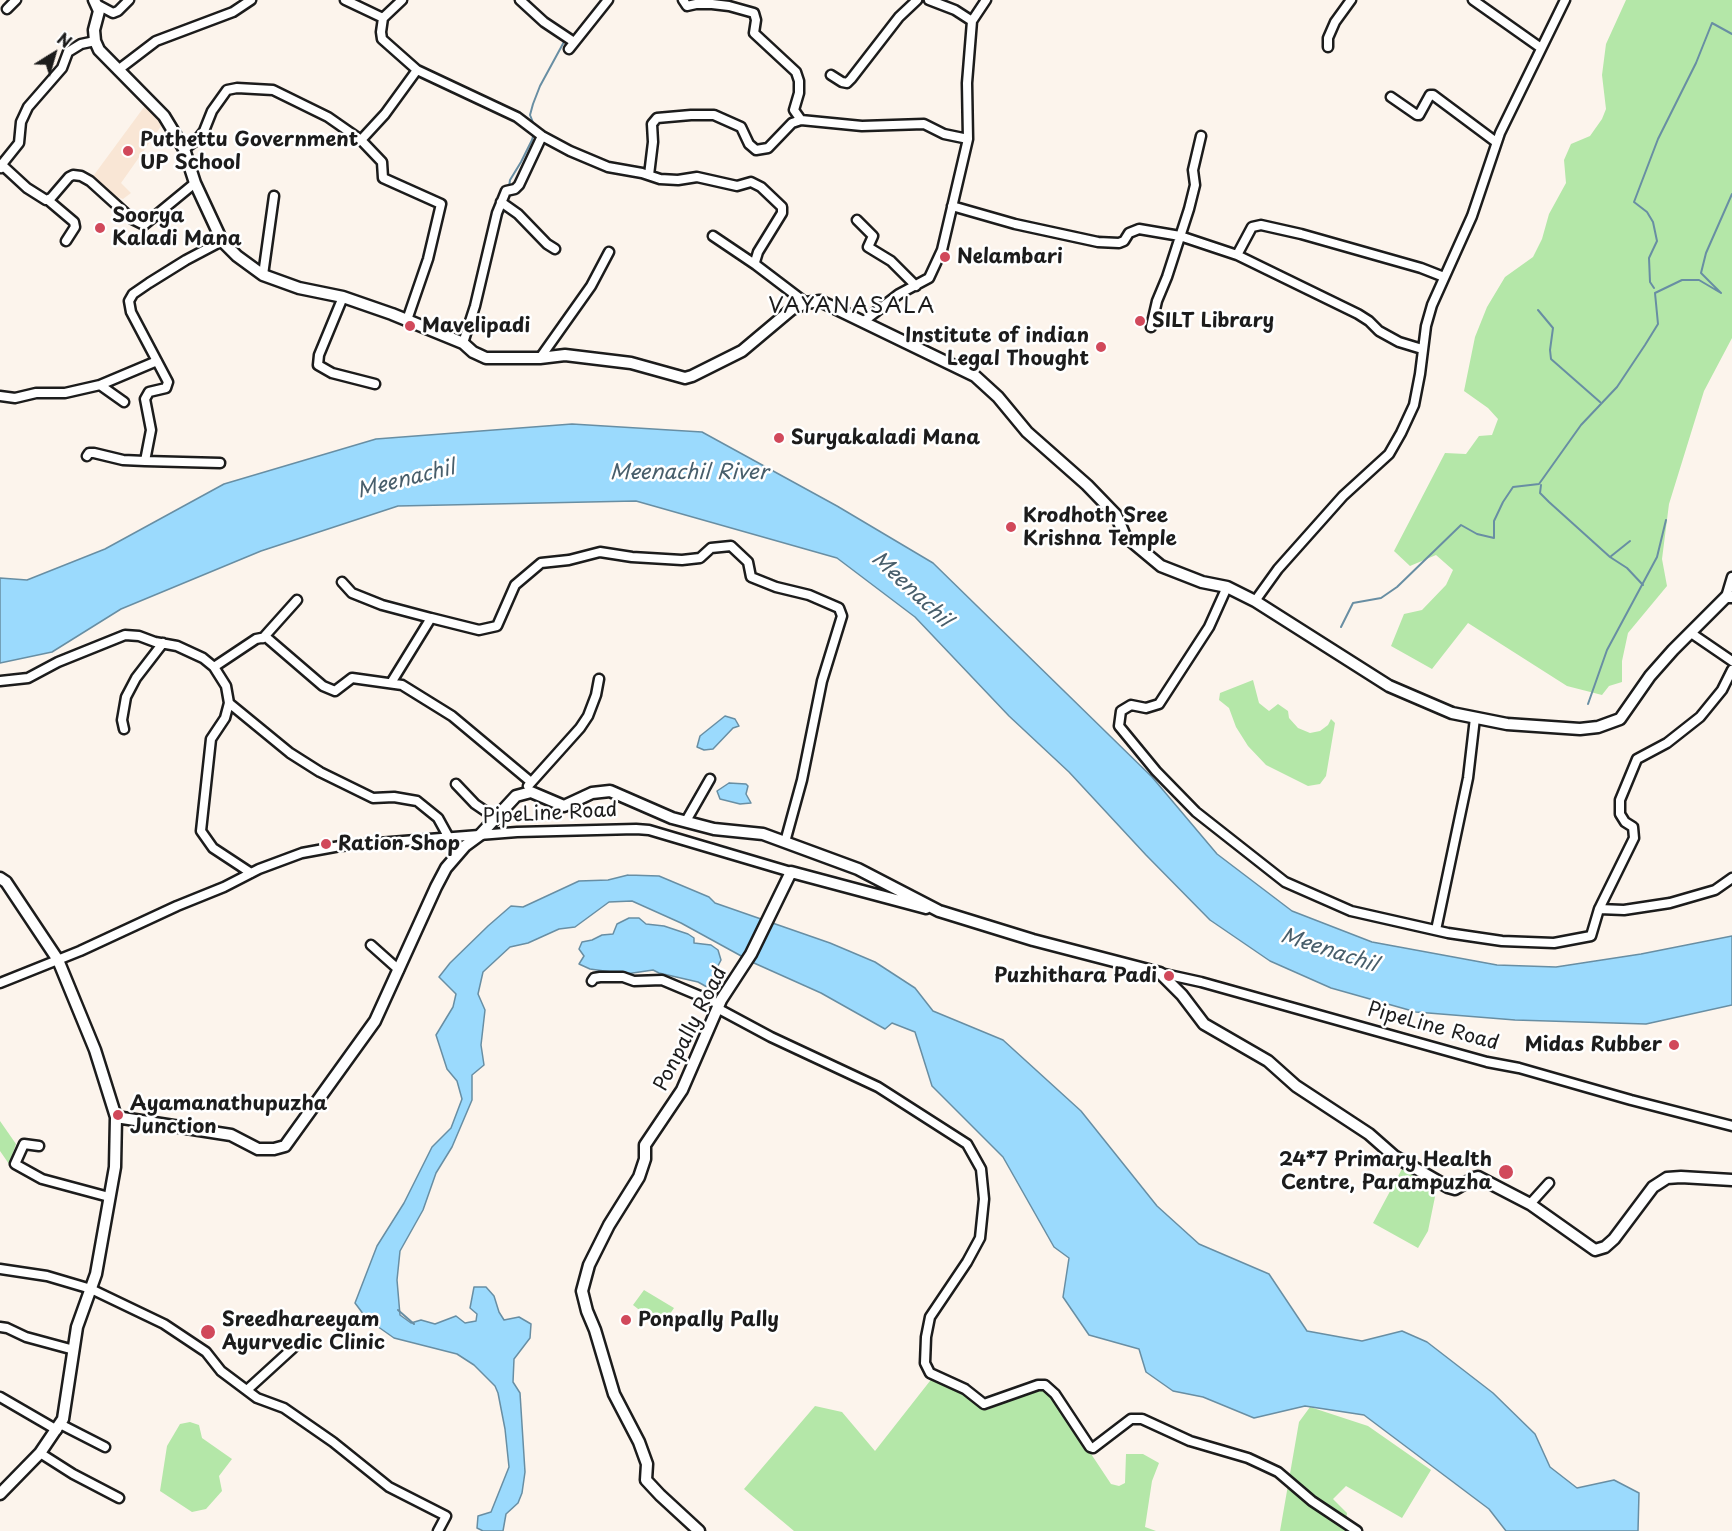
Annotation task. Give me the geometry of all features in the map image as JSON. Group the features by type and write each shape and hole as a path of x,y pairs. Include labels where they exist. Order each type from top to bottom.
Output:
{"main road":[{"path":"96,2 99,11 94,30 99,50 164,116 184,149 195,183 222,241 237,256 263,275 299,288 343,297 407,320 463,343 473,352 486,358 540,358 565,355 631,363 674,376 692,376 742,351 792,309 806,303 820,302 864,321 975,376 998,397 1027,432 1087,484 1116,515 1125,536 1161,566 1202,582 1227,587 1255,601 1389,686 1452,714 1507,724 1580,729 1598,728 1620,719 1650,676 1729,597"},
{"path":"117,1117 231,1135 258,1149 285,1146 375,1022 446,868 465,846 480,836 516,796 531,792 564,806 592,793 610,791 672,818 714,829 763,834 858,868 939,911 1033,940 1160,973 1182,995 1204,1024 1268,1061 1296,1086 1369,1134 1394,1156 1455,1189 1476,1176 1530,1204 1594,1250 1605,1247 1614,1239 1653,1186 1667,1178 1732,1180"},
{"name":"PipeLine Road","path":"791,872 939,911"},
{"name":"Ponpally Road","path":"699,1531 660,1496 646,1480 647,1464 639,1442 614,1394 582,1291 589,1265 598,1246 639,1177 645,1160 645,1145 682,1090 718,1006 751,954 791,872"},
{"path":"0,878 6,882 57,960 95,1050 117,1117 110,1197 96,1274 77,1327 63,1419 40,1453 0,1494"}],"street":[{"path":"7,9 16,0"},
{"path":"96,2 113,13 129,0"},
{"path":"118,70 156,41 233,12 252,0"},
{"path":"345,0 383,18"},
{"path":"402,0 383,18 382,39 417,70 472,98 503,110 542,136 570,151 608,167 660,179 697,177 737,186 751,182 761,187 782,207 782,213 758,252 756,265"},
{"path":"520,0 572,46 608,0"},
{"path":"684,0 687,6 712,4 754,13 756,20 754,33 796,72 799,93 794,110 801,120"},
{"path":"831,75 847,83 899,17 917,0"},
{"path":"929,0 955,10 972,21"},
{"path":"864,321 899,294 929,278 942,250 968,139 967,83 972,21 986,0"},
{"path":"1328,47 1328,38 1335,22 1351,0"},
{"path":"1473,0 1541,48"},
{"path":"1255,601 1278,569 1343,496 1389,454 1414,405 1426,326 1444,277 1472,216 1496,142 1511,107 1565,0"},
{"path":"66,241 75,227 74,222 48,200 27,188 1,165 19,143 21,122 28,107 62,68 68,52 81,44 95,41"},
{"path":"361,140 385,114 417,70"},
{"path":"184,149 197,140 204,131 213,111 227,90 237,88 273,90 328,117 361,140 382,162 383,178 441,204 428,260 407,320"},
{"path":"1391,97 1419,115 1430,95 1433,95 1496,142"},
{"path":"649,175 653,142 652,124 657,118 691,115 714,116 741,128 749,144 756,150 768,148 792,123 801,120 862,126 924,124 944,134 968,139"},
{"path":"463,343 476,306 501,202 511,190 519,185 542,136"},
{"path":"1151,327 1157,301 1167,277 1193,193 1195,185 1193,170 1201,136"},
{"path":"48,200 69,177 81,176 90,181 132,219 144,225 195,183"},
{"path":"263,275 274,196"},
{"path":"501,202 518,214 546,244 555,249"},
{"path":"952,206 1015,224 1098,242 1119,243 1124,241 1129,233 1139,229 1180,236 1237,255 1358,314 1378,331 1399,342 1422,350"},
{"path":"857,219 872,235 868,247 891,261 916,286"},
{"path":"1237,255 1252,227 1261,225 1421,268 1444,277"},
{"path":"713,236 806,303"},
{"path":"145,461 151,430 145,399 149,392 168,386 131,312 129,301 133,294 149,283 222,241"},
{"path":"540,358 591,286 609,252"},
{"path":"343,297 319,355 318,365 332,373 375,384"},
{"path":"0,396 15,398 36,393 65,393 100,385 157,361"},
{"path":"100,385 124,402"},
{"path":"87,456 89,453 94,453 123,460 220,463"},
{"path":"342,582 352,593 382,605 479,630 496,626 515,585 541,563 569,560 600,552 632,557 682,560 700,558 711,548 731,546 748,562 751,577 776,587 809,595 839,608 842,616 822,681 802,780 784,842"},
{"path":"1729,597 1732,577"},
{"path":"1227,587 1209,627 1159,704 1146,708 1131,705 1121,711 1119,726 1156,771 1196,812 1285,882 1351,911 1436,930 1502,941 1554,943 1591,936 1599,909 1634,838 1633,826 1624,822 1620,814 1620,800 1637,759 1667,743 1700,717 1722,690 1732,670"},
{"path":"263,638 297,600"},
{"path":"391,683 431,618"},
{"path":"1691,633 1732,661"},
{"path":"0,681 28,678 58,662 124,635 139,636 177,646 203,658 214,668 226,686 229,703 225,718 210,739 201,831 213,848 251,873"},
{"path":"214,668 256,639 267,637 323,686 335,691 352,678 402,685 452,716 531,782"},
{"path":"124,729 122,720 126,697 136,678 163,643"},
{"path":"523,794 588,716 599,679"},
{"path":"229,703 290,753 320,772 373,798 394,797 417,801 438,818 449,838"},
{"path":"1436,930 1468,778 1474,718"},
{"path":"686,821 710,779"},
{"path":"456,784 475,804 496,819"},
{"name":"PipeLine Road","path":"0,983 57,960 251,873 302,853 340,846 517,832 636,829 649,830 791,872"},
{"path":"1599,909 1624,910 1670,903 1715,890 1732,878"},
{"path":"371,945 399,970"},
{"name":"PipeLine Road","path":"1160,973 1275,1001 1486,1062 1519,1068 1631,1100 1732,1125"},
{"path":"592,981 600,977 623,977 634,981 662,980 718,1006 771,1037 878,1087 967,1144 981,1168 984,1199 980,1238 967,1263 930,1317 926,1337 925,1363 930,1373 965,1389 984,1404 1045,1384 1055,1394 1090,1447 1093,1448 1131,1419 1142,1419 1190,1441 1248,1458 1278,1472 1312,1501 1357,1531"},
{"path":"39,1146 24,1144 15,1164 42,1179 110,1197"},
{"path":"1530,1204 1549,1183"},
{"path":"0,1269 47,1276 91,1289 164,1324 206,1352 221,1371 257,1398 284,1408 333,1442 387,1486 446,1516 438,1531"},
{"path":"0,1327 26,1337 74,1350"},
{"path":"247,1390 294,1348"},
{"path":"0,1397 58,1427 105,1447"},
{"path":"40,1453 119,1498"}],"shaded area":[{"name":"Puthettu Government UP School","path":"147,103 164,122 121,183 131,193 123,199 114,196 91,179"}],"green space":[{"path":"1626,0 1732,0 1732,338 1704,391 1669,504 1662,559 1667,586 1628,633 1622,661 1622,682 1609,686 1602,695 1567,686 1468,623 1432,669 1391,646 1404,614 1422,610 1446,585 1453,570 1436,555 1410,566 1394,551 1445,453 1466,454 1479,436 1492,435 1498,419 1488,408 1464,391 1475,337 1487,307 1505,277 1533,257 1542,239 1549,214 1566,183 1564,160 1571,144 1590,136 1602,119 1606,109 1602,75 1606,44"},
{"path":"1253,680 1259,703 1269,711 1278,704 1288,711 1289,718 1298,728 1310,733 1320,731 1328,725 1331,719 1335,723 1326,776 1320,784 1308,786 1266,765 1248,746 1236,727 1229,708 1219,700 1220,693"},
{"path":"0,1121 16,1144 9,1164 0,1151"},
{"path":"1403,1167 1437,1187 1428,1231 1418,1248 1373,1223"},
{"path":"644,1290 674,1308 661,1327 633,1305"},
{"path":"937,1372 987,1410 1046,1386 1111,1484 1119,1486 1125,1483 1126,1454 1143,1454 1159,1463 1152,1481 1145,1527 1156,1531 794,1531 744,1489 815,1406 842,1412 875,1451"},
{"path":"1310,1407 1368,1426 1431,1470 1402,1518 1346,1486 1333,1499 1347,1513 1345,1531 1280,1531 1299,1422"},
{"path":"190,1422 199,1425 202,1438 232,1459 219,1476 222,1491 206,1509 192,1512 160,1491 167,1446 180,1424"}],"water":[{"name":"Meenachil River","path":"572,424 702,432 837,506 933,563 1152,777 1217,854 1292,911 1372,942 1497,965 1556,967 1641,954 1732,936 1732,1005 1646,1024 1515,1020 1416,1012 1331,988 1270,961 1210,920 1069,772 1009,716 915,617 837,558 636,501 398,506 261,551 121,609 52,652 0,663 0,578 27,580 105,549 224,484 376,439"},
{"path":"725,716 735,719 739,726 733,728 713,749 704,750 697,747 700,736"},
{"path":"729,783 746,784 748,786 746,794 751,803 740,804 720,799 717,791"},
{"path":"628,875 659,876 709,897 715,903 830,943 875,962 915,988 933,1011 1003,1040 1081,1111 1157,1206 1199,1244 1269,1274 1307,1331 1362,1341 1402,1331 1427,1342 1493,1393 1535,1434 1550,1467 1577,1488 1614,1480 1639,1493 1638,1531 1506,1531 1489,1509 1364,1415 1305,1406 1254,1418 1203,1397 1173,1391 1146,1372 1139,1349 1089,1335 1063,1297 1069,1258 1054,1247 1003,1157 932,1086 915,1032 892,1023 885,1029 821,993 754,963 681,923 632,901 609,902 575,927 559,929 528,943 510,947 483,972 478,994 485,1010 481,1045 484,1065 472,1075 472,1100 452,1147 436,1173 423,1210 400,1251 397,1280 400,1315 411,1323 421,1320 435,1324 456,1316 465,1323 476,1321 477,1314 470,1308 474,1287 486,1287 494,1296 504,1320 519,1317 531,1324 530,1338 514,1359 513,1382 520,1393 525,1472 522,1493 518,1503 506,1514 503,1531 483,1531 477,1528 478,1516 491,1512 509,1467 505,1429 495,1386 474,1365 457,1354 394,1338 367,1319 355,1303 377,1246 404,1203 432,1147 451,1128 462,1099 457,1081 447,1069 436,1035 453,1007 456,994 439,977 450,963 511,906 523,907 579,881 608,880"},
{"path":"629,918 639,918 646,924 664,926 688,934 694,938 694,943 711,945 718,950 721,960 707,987 698,982 653,970 626,974 590,969 579,964 584,956 579,949 582,942 613,934 617,924"}],"waterway":[{"path":"1654,288 1650,282 1649,258 1657,241 1653,222 1647,212 1634,202 1658,139 1696,63 1712,23 1732,34"},
{"path":"534,125 530,115 533,104 565,40"},
{"path":"509,187 510,180 534,133"},
{"path":"1341,627 1353,603 1381,598 1397,587 1461,525 1477,534 1494,538 1494,521 1513,487 1539,484 1581,425 1617,387 1645,345 1658,324 1655,293 1682,280 1699,280 1721,293 1701,273 1706,253 1732,194"},
{"path":"1538,310 1553,328 1551,359 1600,402"},
{"path":"1541,485 1540,493 1610,557 1630,541"},
{"path":"1588,704 1607,650 1657,557 1666,520"},
{"path":"1610,557 1627,568 1643,585"},
{"path":"398,1310 414,1324"}],"place":[{"name":"Puthettu Government UP School","path":"128,151"},
{"name":"Soorya Kaladi Mana","path":"100,228"},
{"name":"Nelambari","path":"945,257"},
{"name":"SILT Library","path":"1140,321"},
{"name":"Mavelipadi","path":"410,326"},
{"name":"Institute of indian Legal Thought","path":"1101,347"},
{"name":"Suryakaladi Mana","path":"779,438"},
{"name":"Krodhoth Sree Krishna Temple","path":"1011,527"},
{"name":"Ration Shop","path":"326,844"},
{"name":"Puzhithara Padi","path":"1169,976"},
{"name":"Midas Rubber","path":"1674,1045"},
{"name":"Ayamanathupuzha Junction","path":"118,1115"},
{"name":"24*7 Primary Health Centre, Parampuzha","path":"1506,1172"},
{"name":"Ponpally Pally","path":"626,1320"},
{"name":"Sreedhareeyam Ayurvedic Clinic","path":"208,1332"}],"district":[{"name":"VAYANASALA","path":"852,307"}],"water label":[{"name":"Meenachil","path":"406,480"},
{"name":"Meenachil","path":"911,590"},
{"name":"Meenachil","path":"1329,951"}]}
